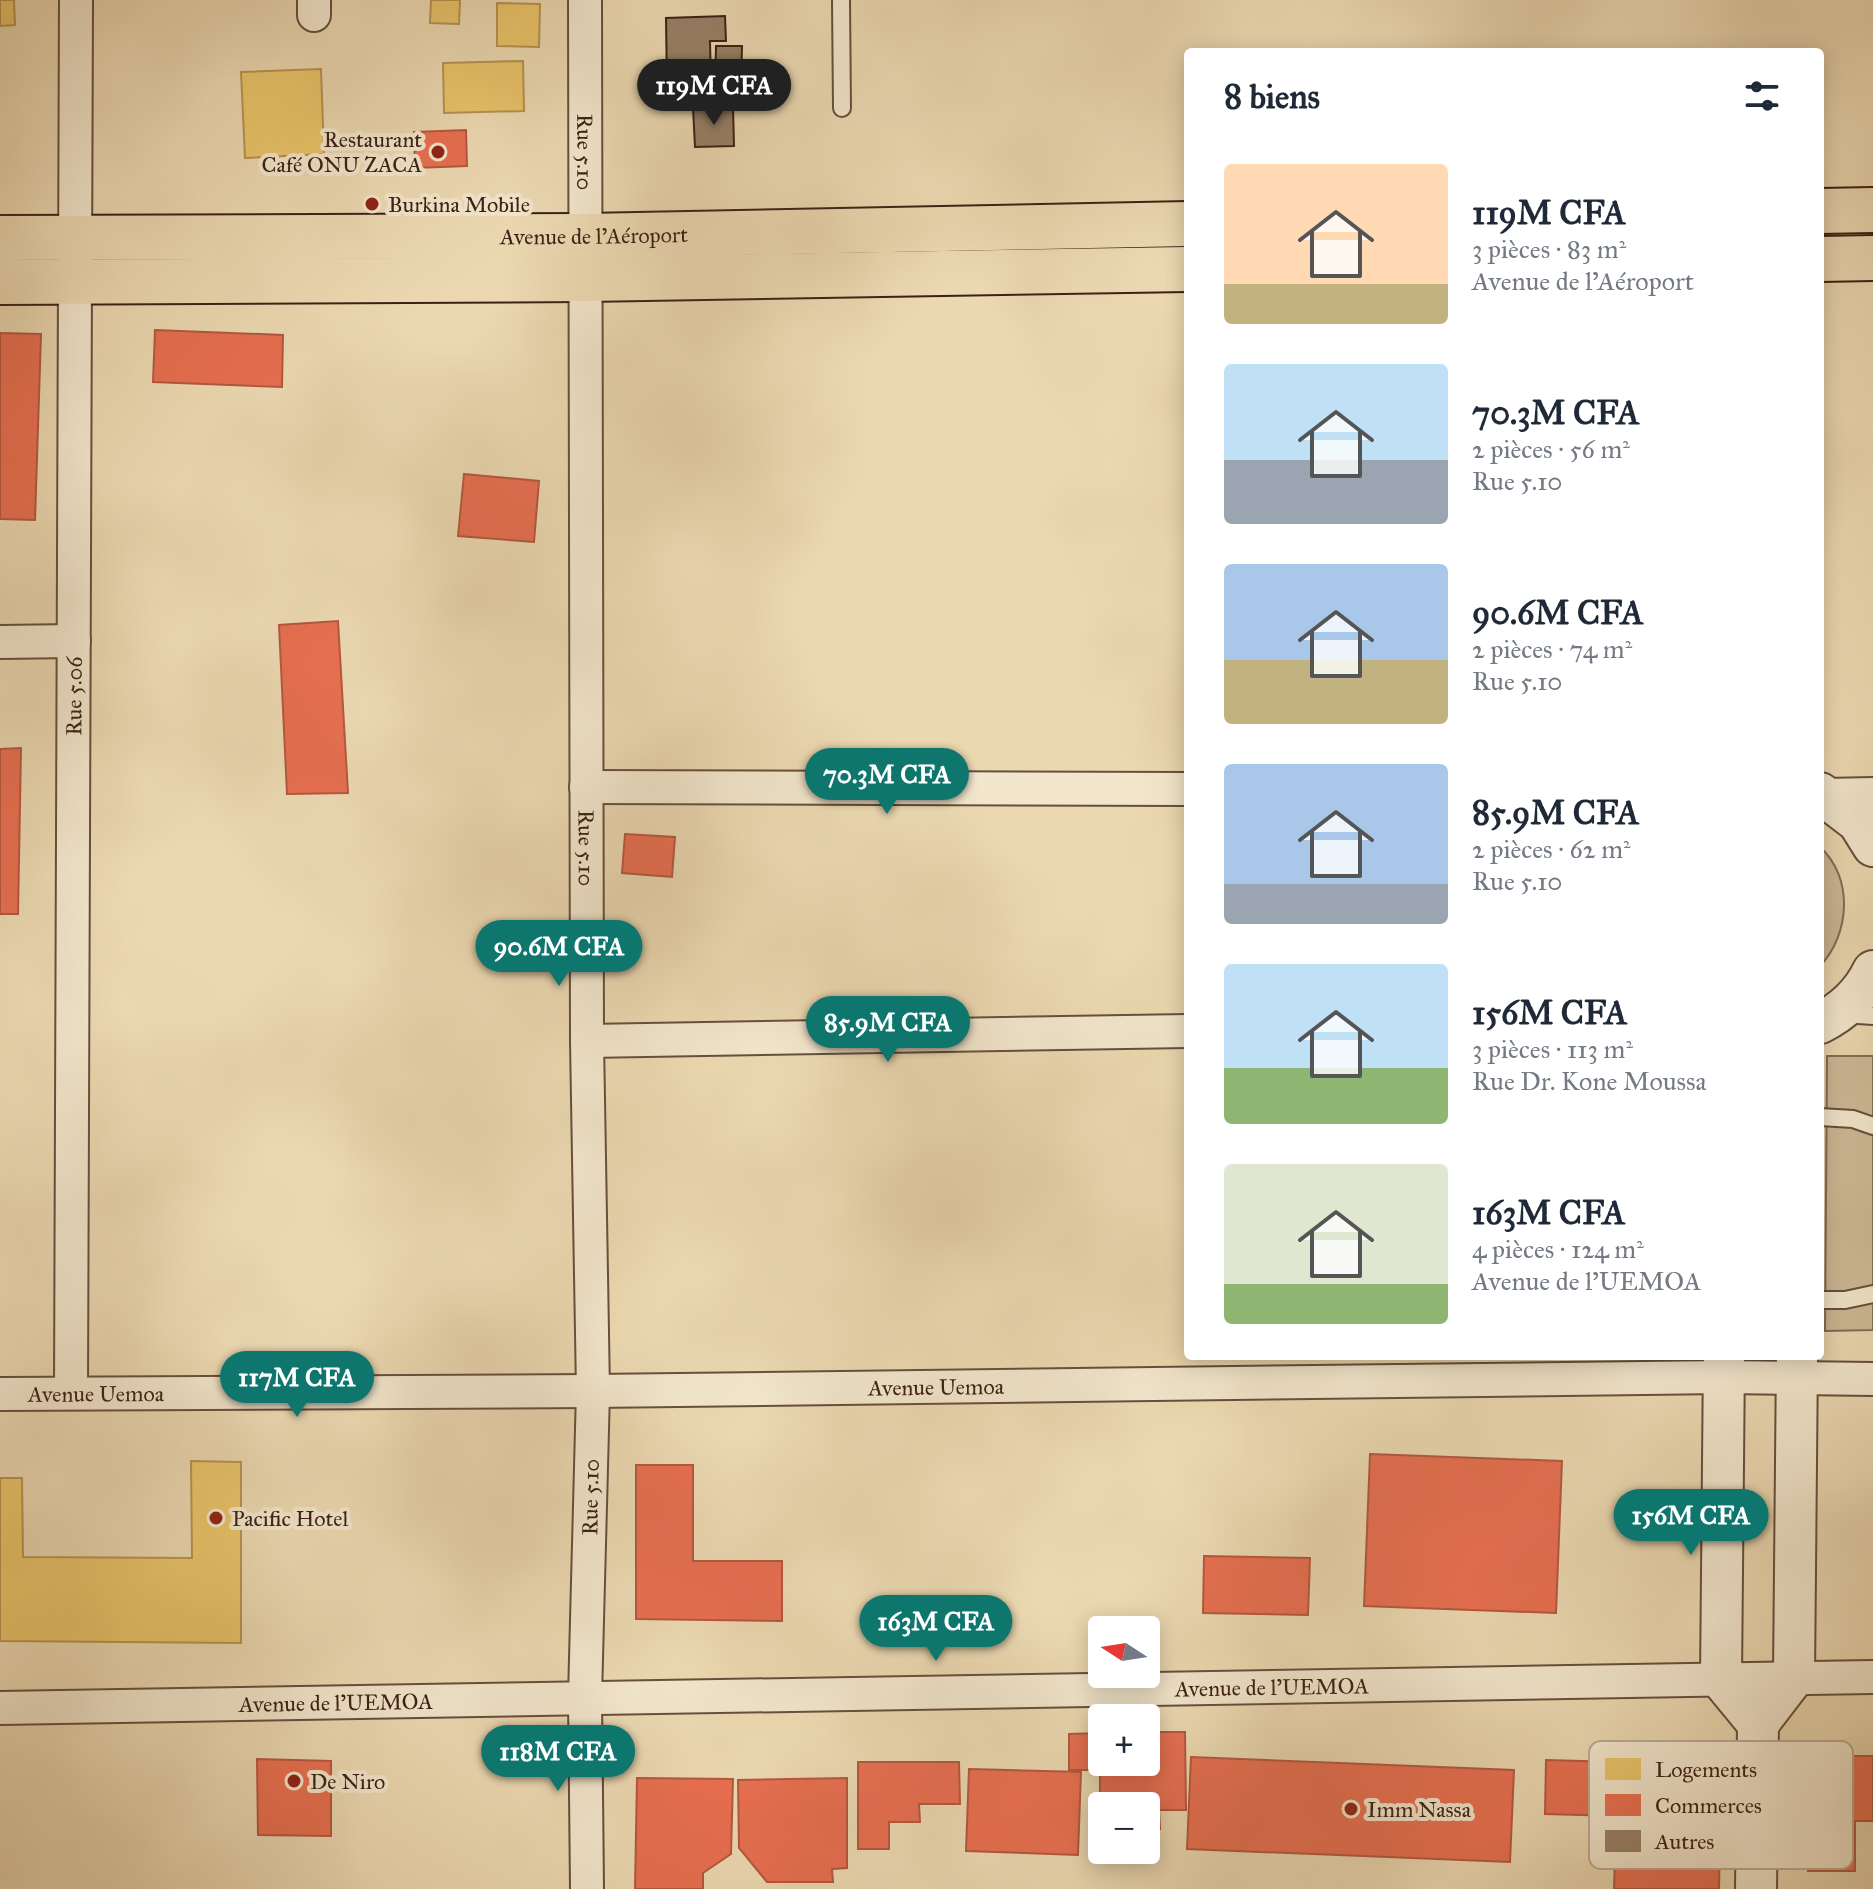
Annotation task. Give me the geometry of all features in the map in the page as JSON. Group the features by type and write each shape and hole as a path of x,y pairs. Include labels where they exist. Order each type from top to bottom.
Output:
{"main road":[{"path":"1824,211 1873,210"},
{"name":"Avenue de l'Aéroport","path":"0,238 586,236 1184,224"},
{"path":"1824,259 1873,258"},
{"name":"Avenue de l'Aéroport","path":"0,282 587,279 1184,269"}],"street":[{"name":"Rue 5.06","path":"71,1392 76,0"},
{"name":"Rue 5.10","path":"585,0 587,1041 593,1391 585,1697 587,1889"},
{"path":"0,642 74,641"},
{"path":"586,787 1184,789"},
{"path":"1824,794 1873,794"},
{"path":"1824,796 1858,822 1873,846"},
{"path":"1844,1018 1873,971"},
{"path":"587,1041 1184,1031"},
{"path":"1724,1366 1721,1679 1758,1724"},
{"name":"Avenue Uemoa","path":"0,1394 593,1391 1724,1366 1797,1367 1873,1379"},
{"path":"1758,1741 1758,1724 1794,1677 1797,1367"},
{"name":"Avenue de l'UEMOA","path":"0,1708 1873,1677"},
{"path":"1756,1869 1756,1889"}],"lane":[{"path":"841,0 842,108"},
{"path":"1824,1117 1853,1119 1873,1126"},
{"path":"1824,1300 1845,1300 1873,1294"}],"shaded area":[{"path":"1824,852 1839,874 1844,906 1842,922 1824,961"},
{"path":"1827,1056 1873,1056 1873,1330 1825,1331"}],"building: Logements":[{"path":"0,0 14,0 15,25 0,26"},
{"path":"431,0 460,0 459,24 430,23"},
{"path":"497,3 540,4 539,47 497,46"},
{"path":"523,61 524,111 444,113 443,63"},
{"path":"321,69 324,154 245,158 241,72"},
{"name":"Pacific Hotel","path":"191,1461 241,1462 241,1643 0,1641 0,1478 22,1478 23,1557 192,1558"}],"building: Commerces":[{"path":"466,130 467,166 415,168 414,132"},
{"path":"155,330 283,335 282,387 153,382"},
{"path":"0,333 41,334 35,520 0,519"},
{"path":"464,474 539,481 534,542 458,536"},
{"path":"338,621 348,793 287,794 279,625"},
{"path":"21,748 18,914 0,914 0,749"},
{"path":"625,834 675,837 672,877 622,873"},
{"path":"1370,1454 1562,1461 1556,1613 1364,1606"},
{"path":"636,1465 693,1465 693,1561 782,1561 782,1621 636,1619"},
{"path":"1204,1556 1310,1558 1308,1615 1203,1613"},
{"path":"1160,1732 1185,1732 1186,1810 1160,1810 1160,1792 1100,1792 1100,1776 1160,1776"},
{"path":"1088,1733 1088,1770 1069,1770 1069,1734"},
{"path":"1853,1756 1873,1756 1873,1821 1855,1821 1855,1871 1808,1871 1853,1869"},
{"name":"Imm Nassa","path":"1191,1757 1514,1770 1510,1862 1187,1849"},
{"path":"257,1759 331,1761 331,1836 258,1835"},
{"path":"1546,1760 1589,1761 1589,1815 1545,1814"},
{"path":"858,1762 959,1762 960,1804 919,1804 920,1822 889,1822 889,1849 858,1849"},
{"path":"969,1769 1081,1772 1078,1855 966,1851"},
{"path":"637,1778 733,1779 731,1854 703,1873 703,1889 635,1889"},
{"path":"847,1778 847,1868 832,1869 833,1882 767,1882 739,1848 738,1780"},
{"path":"1615,1869 1719,1869 1719,1889 1614,1889"}],"building: Autres":[{"path":"725,16 726,41 710,41 711,84 667,86 666,18"},
{"path":"716,46 742,46 741,86 715,86"},
{"path":"733,107 734,146 695,147 693,108"}],"place":[{"name":"Restaurant Café ONU ZACA","path":"438,152"},
{"name":"Burkina Mobile","path":"372,204"},
{"name":"Pacific Hotel","path":"216,1518"},
{"name":"De Niro","path":"294,1781"},
{"name":"Imm Nassa","path":"1351,1809"}]}
